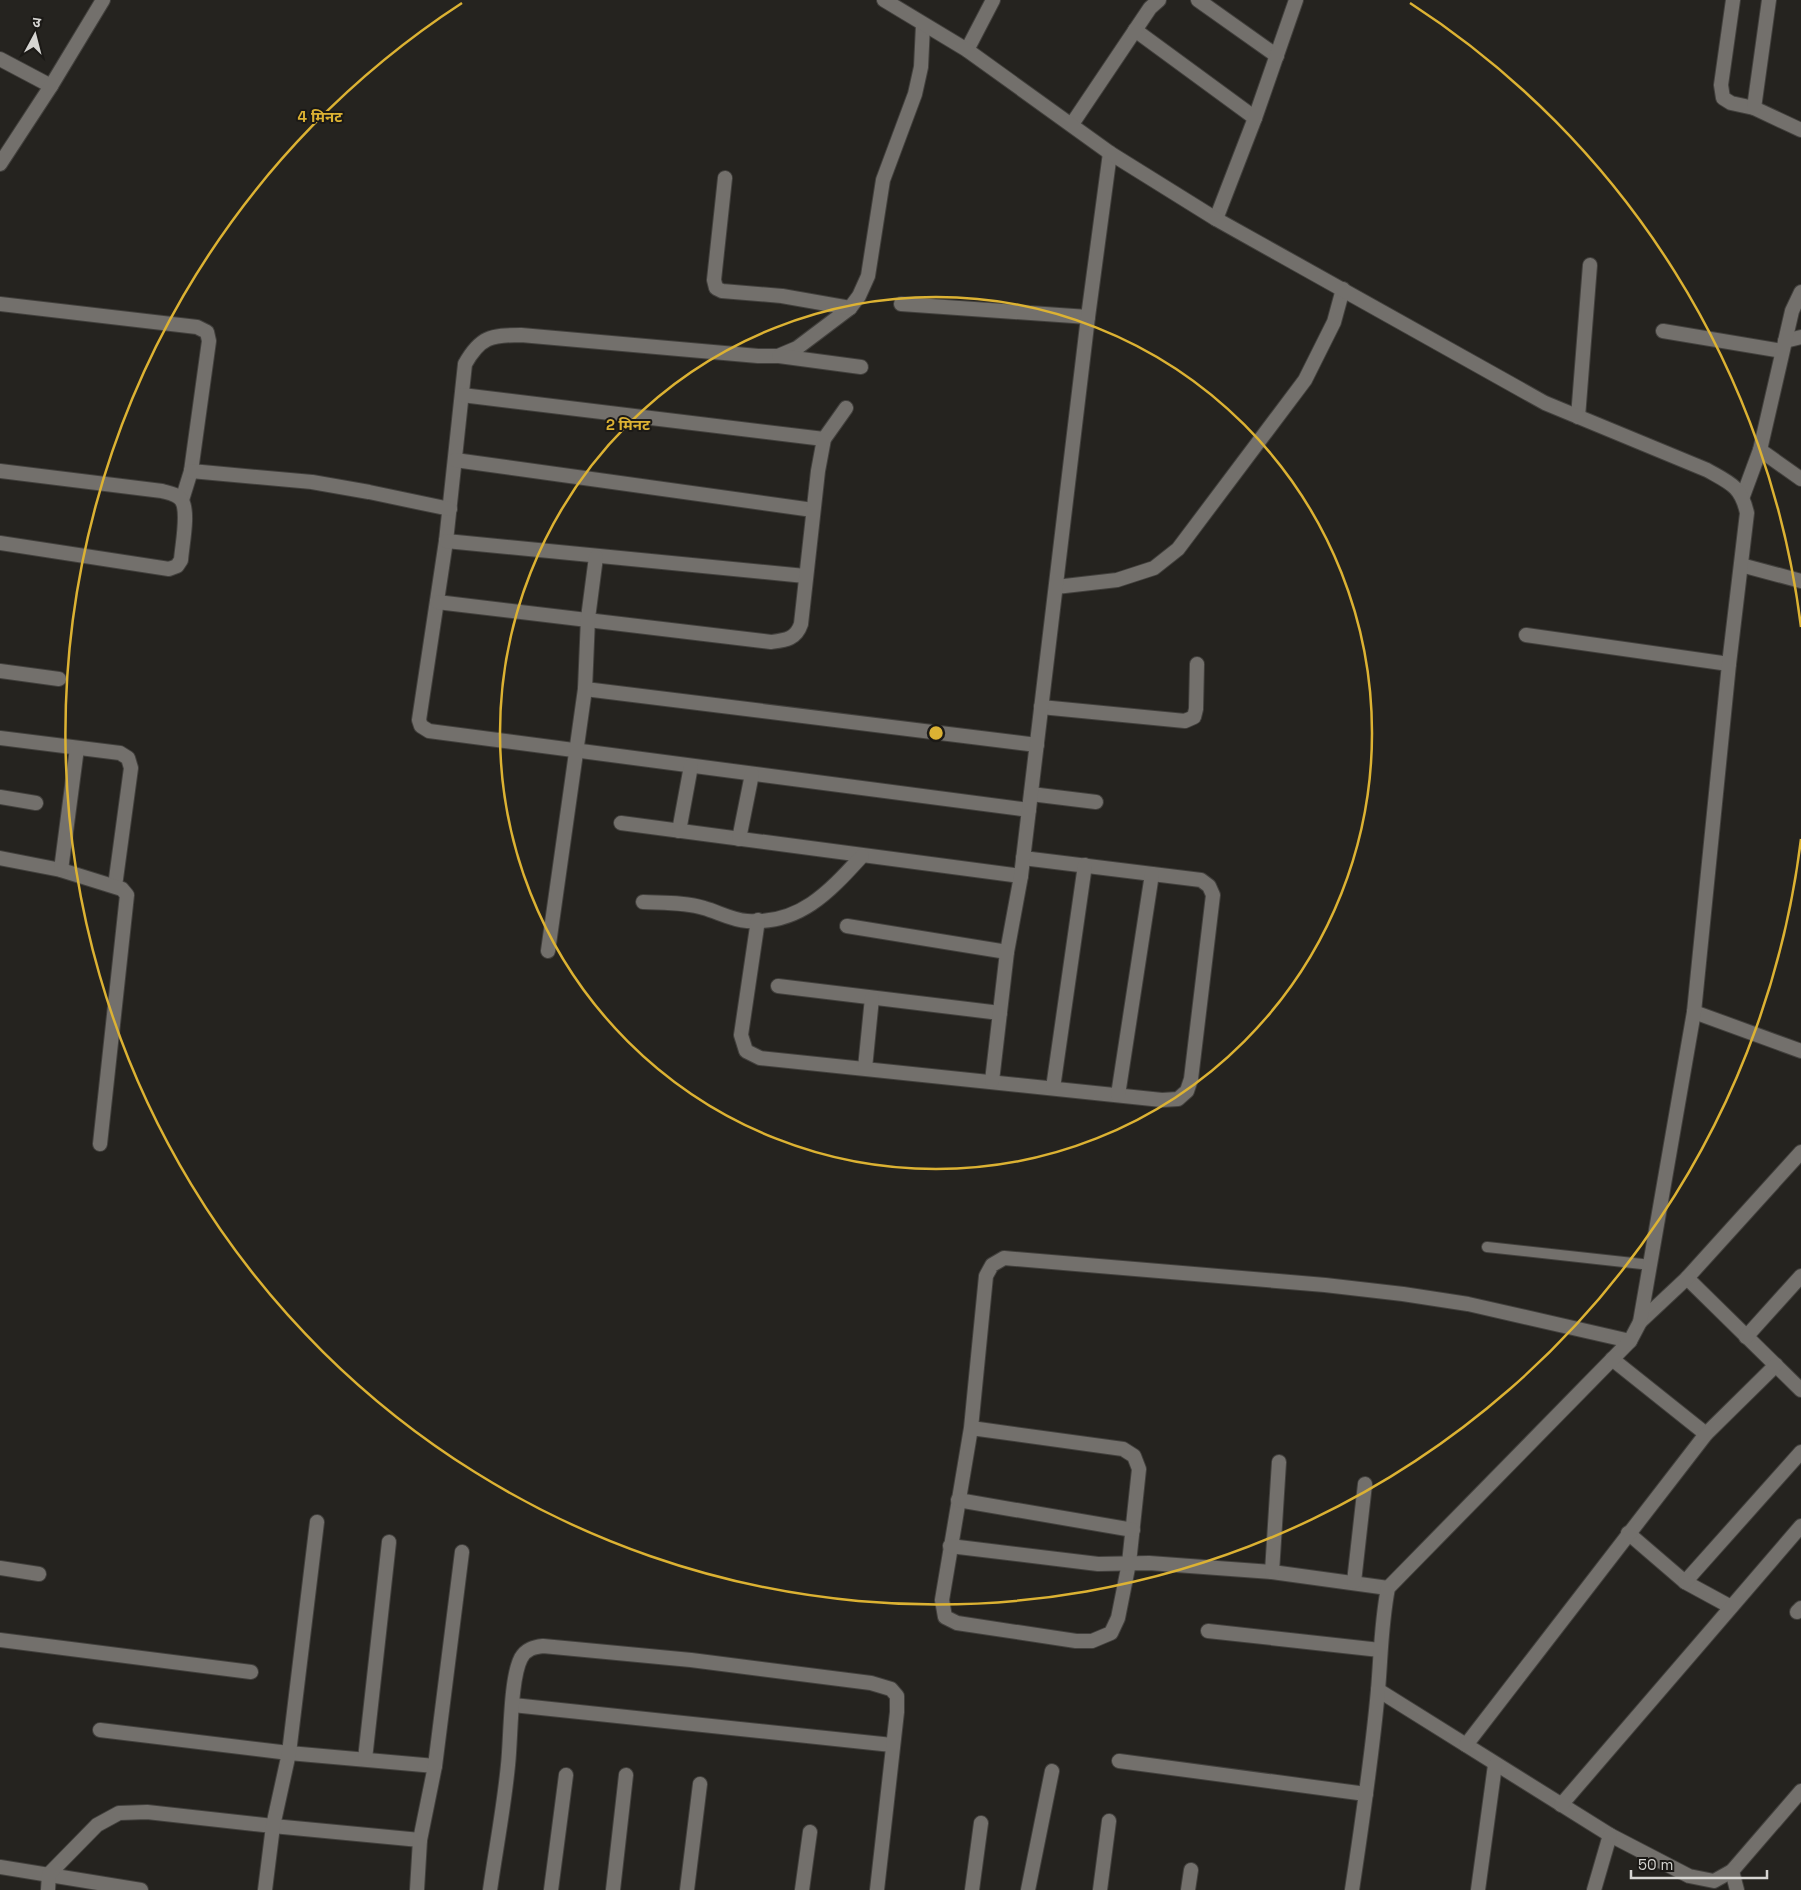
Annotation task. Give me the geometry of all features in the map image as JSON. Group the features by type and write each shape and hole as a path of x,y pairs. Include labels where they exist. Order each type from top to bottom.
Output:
{"street":[{"path":"0,164 51,86 103,0"},
{"path":"884,0 967,50 1110,153 1216,219 1545,403 1707,470 1730,482 1743,496 1747,513 1729,664 1694,1012 1640,1322 1630,1341 1388,1588 1381,1622 1378,1690 1366,1794 1352,1890"},
{"path":"967,50 993,0"},
{"path":"1072,124 1150,8 1159,0"},
{"path":"1198,0 1277,56"},
{"path":"1216,219 1255,118 1296,0"},
{"path":"1733,0 1721,92 1723,98 1731,103 1754,108 1801,130"},
{"path":"1754,108 1769,0"},
{"path":"778,356 797,348 850,308 859,296 868,276 883,180 915,94 921,67 923,25"},
{"path":"1135,30 1255,118"},
{"path":"0,59 51,86"},
{"path":"992,1081 1007,952 1021,876 1088,317 1110,153"},
{"path":"725,178 714,280 716,288 722,291 810,299 850,308"},
{"path":"1578,417 1590,265"},
{"path":"1056,587 1117,580 1154,568 1178,549 1305,380 1334,322 1343,289"},
{"path":"1743,496 1760,450 1792,310 1801,292"},
{"path":"0,304 198,327 206,332 209,342 191,471 182,500 185,510 181,560 177,566 169,569 0,543"},
{"path":"901,304 1088,317"},
{"path":"1663,331 1784,346 1801,337"},
{"path":"861,367 778,356 749,356 521,335 498,335 482,340 472,351 465,364 446,541 420,710 422,726 429,731 1029,810"},
{"path":"462,395 824,439"},
{"path":"437,602 588,618 772,642 788,640 798,634 801,624 813,510 824,439 846,408"},
{"path":"1760,450 1801,479"},
{"path":"455,460 813,510"},
{"path":"0,471 162,491 174,494 182,500"},
{"path":"191,471 312,482 450,509"},
{"path":"446,541 805,576"},
{"path":"548,951 585,689 588,618 596,557"},
{"path":"1741,565 1801,581"},
{"path":"1526,634 1729,664"},
{"path":"1042,707 1185,722 1194,717 1196,709 1197,664"},
{"path":"0,671 59,679"},
{"path":"585,689 1037,745"},
{"path":"0,738 120,753 128,758 131,768 115,886"},
{"path":"61,870 77,748"},
{"path":"680,831 692,766"},
{"path":"739,839 752,774"},
{"path":"1031,794 1096,802"},
{"path":"0,797 36,802"},
{"path":"621,823 1021,876"},
{"path":"643,902 689,905 737,919 758,920 796,913 816,902 830,891 862,856"},
{"path":"0,858 61,870 115,886 122,889 127,895 100,1144"},
{"path":"758,920 741,1035 746,1052 760,1058 1118,1095 1178,1099 1187,1091 1191,1079 1213,895 1209,886 1201,880 1023,858"},
{"path":"1053,1088 1084,865"},
{"path":"1118,1095 1152,874"},
{"path":"847,926 1007,952"},
{"path":"778,986 1000,1013"},
{"path":"865,1068 872,998"},
{"path":"1694,1012 1801,1050"},
{"path":"1640,1322 1687,1278 1801,1152"},
{"path":"971,1428 1123,1448 1134,1456 1139,1469 1134,1530 1130,1563 1118,1618 1111,1633 1092,1641 1076,1641 957,1623 946,1617 942,1600 971,1428 986,1276 992,1265 1004,1258 1325,1285 1403,1294 1468,1304 1630,1341"},
{"path":"1746,1337 1801,1276"},
{"path":"1687,1278 1801,1390"},
{"path":"1612,1359 1706,1434"},
{"path":"1466,1744 1706,1434 1776,1365"},
{"path":"1685,1582 1801,1452"},
{"path":"1272,1572 1279,1462"},
{"path":"1354,1582 1366,1484"},
{"path":"958,1500 1134,1530"},
{"path":"265,1890 273,1826 289,1753 317,1522"},
{"path":"1561,1805 1801,1526"},
{"path":"1628,1533 1685,1582 1731,1607"},
{"path":"365,1759 389,1542"},
{"path":"950,1546 1098,1564 1130,1563 1272,1572 1388,1588"},
{"path":"417,1890 420,1840 435,1766 462,1552"},
{"path":"0,1568 39,1574"},
{"path":"1208,1631 1380,1650"},
{"path":"0,1640 250,1672"},
{"path":"490,1890 508,1766 513,1705 520,1660 525,1652 543,1646 691,1660 871,1683 891,1689 897,1696 877,1890"},
{"path":"1378,1690 1610,1836 1689,1876 1714,1881 1732,1871 1801,1791"},
{"path":"513,1705 892,1745"},
{"path":"100,1730 289,1753 435,1766"},
{"path":"1120,1761 1366,1794"},
{"path":"1478,1890 1495,1765"},
{"path":"1028,1890 1052,1771"},
{"path":"551,1890 566,1775"},
{"path":"613,1890 626,1775"},
{"path":"687,1890 700,1784"},
{"path":"48,1890 49,1874 97,1825 119,1813 147,1812 420,1840"},
{"path":"1100,1890 1108,1821"},
{"path":"977,1887 981,1823"},
{"path":"802,1890 810,1832"},
{"path":"1594,1890 1610,1836"},
{"path":"0,1867 140,1890"},
{"path":"1188,1890 1191,1870"},
{"path":"1732,1871 1737,1890"}],"lane":[{"path":"1488,1247 1651,1265"}]}
